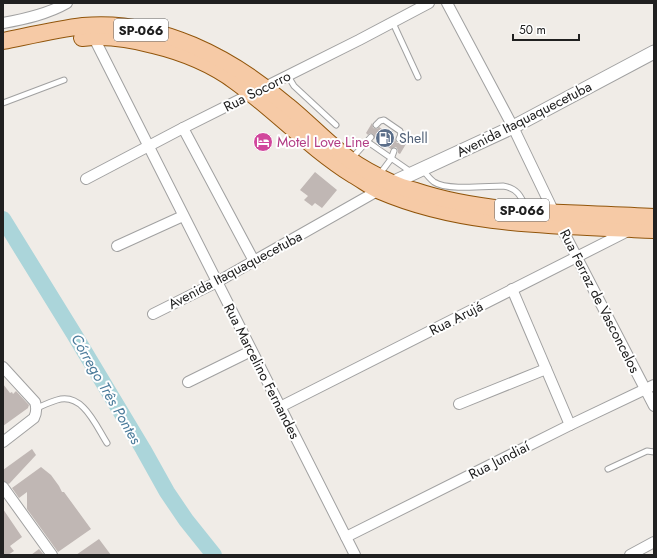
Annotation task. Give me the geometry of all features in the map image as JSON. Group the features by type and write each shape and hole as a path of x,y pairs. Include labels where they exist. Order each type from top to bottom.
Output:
{"main road":[{"name":"SP-066","path":"3,41 83,26 111,26 161,34 191,44 219,57 266,87 350,160 417,204 457,214 509,221 654,217"},
{"name":"SP-066","path":"3,50 93,36 140,41 164,47 189,56 218,70 235,81 336,164 383,183 437,198 473,205 527,210 557,219 631,229 654,230"}],"street":[{"path":"3,22 21,20 44,13 67,3"},
{"name":"Rua Socorro","path":"86,179 428,3"},
{"name":"Rua Ferraz de Vasconcelos","path":"447,3 512,127 577,257 650,388 654,406"},
{"name":"Rua Marcelino Fernandes","path":"93,36 355,555"},
{"name":"Avenida Itaquaquecetuba","path":"153,314 217,282 254,261 383,183 418,171 512,127 654,52"},
{"path":"183,128 254,261"},
{"path":"117,246 183,216"},
{"name":"Rua Arujá","path":"280,408 631,229"},
{"path":"512,289 570,425"},
{"path":"188,382 251,351"},
{"path":"3,366 35,402 37,408 37,413 34,418 3,442"},
{"path":"459,404 546,369"},
{"name":"Rua Jundiaí","path":"346,537 570,425 650,388"},
{"path":"3,487 52,555"},
{"path":"630,555 654,542"}],"lane":[{"path":"393,22 418,77"},
{"path":"288,76 294,86 336,125"},
{"path":"3,103 64,80"},
{"path":"376,125 380,121 384,120 400,131 401,134 399,139"},
{"path":"350,160 371,137"},
{"path":"368,142 391,159 418,171 434,182 454,187 511,187 521,196 527,210"},
{"path":"383,183 394,151"},
{"path":"37,408 58,400 71,399 78,402 84,408 107,443"},
{"path":"608,469 647,451 654,452"}],"building":[{"name":"Shell","path":"372,123 373,128 377,129 379,127 395,137 397,143 402,141 406,144 400,154 398,153 396,147 391,149 375,139 373,134 370,133 368,135 366,133"},
{"path":"315,172 337,190 322,208 315,203 312,206 304,200 308,196 300,190"},
{"path":"3,384 10,393 12,392 13,394 16,391 29,405 28,408 3,426"},
{"path":"32,449 36,455 9,484 3,481 3,470"},
{"path":"41,467 51,475 62,492 64,492 91,529 58,552 27,509 27,492 19,498 12,488"},
{"path":"3,509 22,537 10,546 14,551 8,555 3,555"},
{"path":"99,539 111,555 76,555"},
{"path":"39,549 44,555 31,555"}],"waterway":[{"name":"Córrego Três Pontes","path":"3,219 74,334 167,492 186,520 214,555"}],"place":[{"name":"Shell","path":"385,138"},
{"name":"Motel Love Line","path":"263,142"}]}
